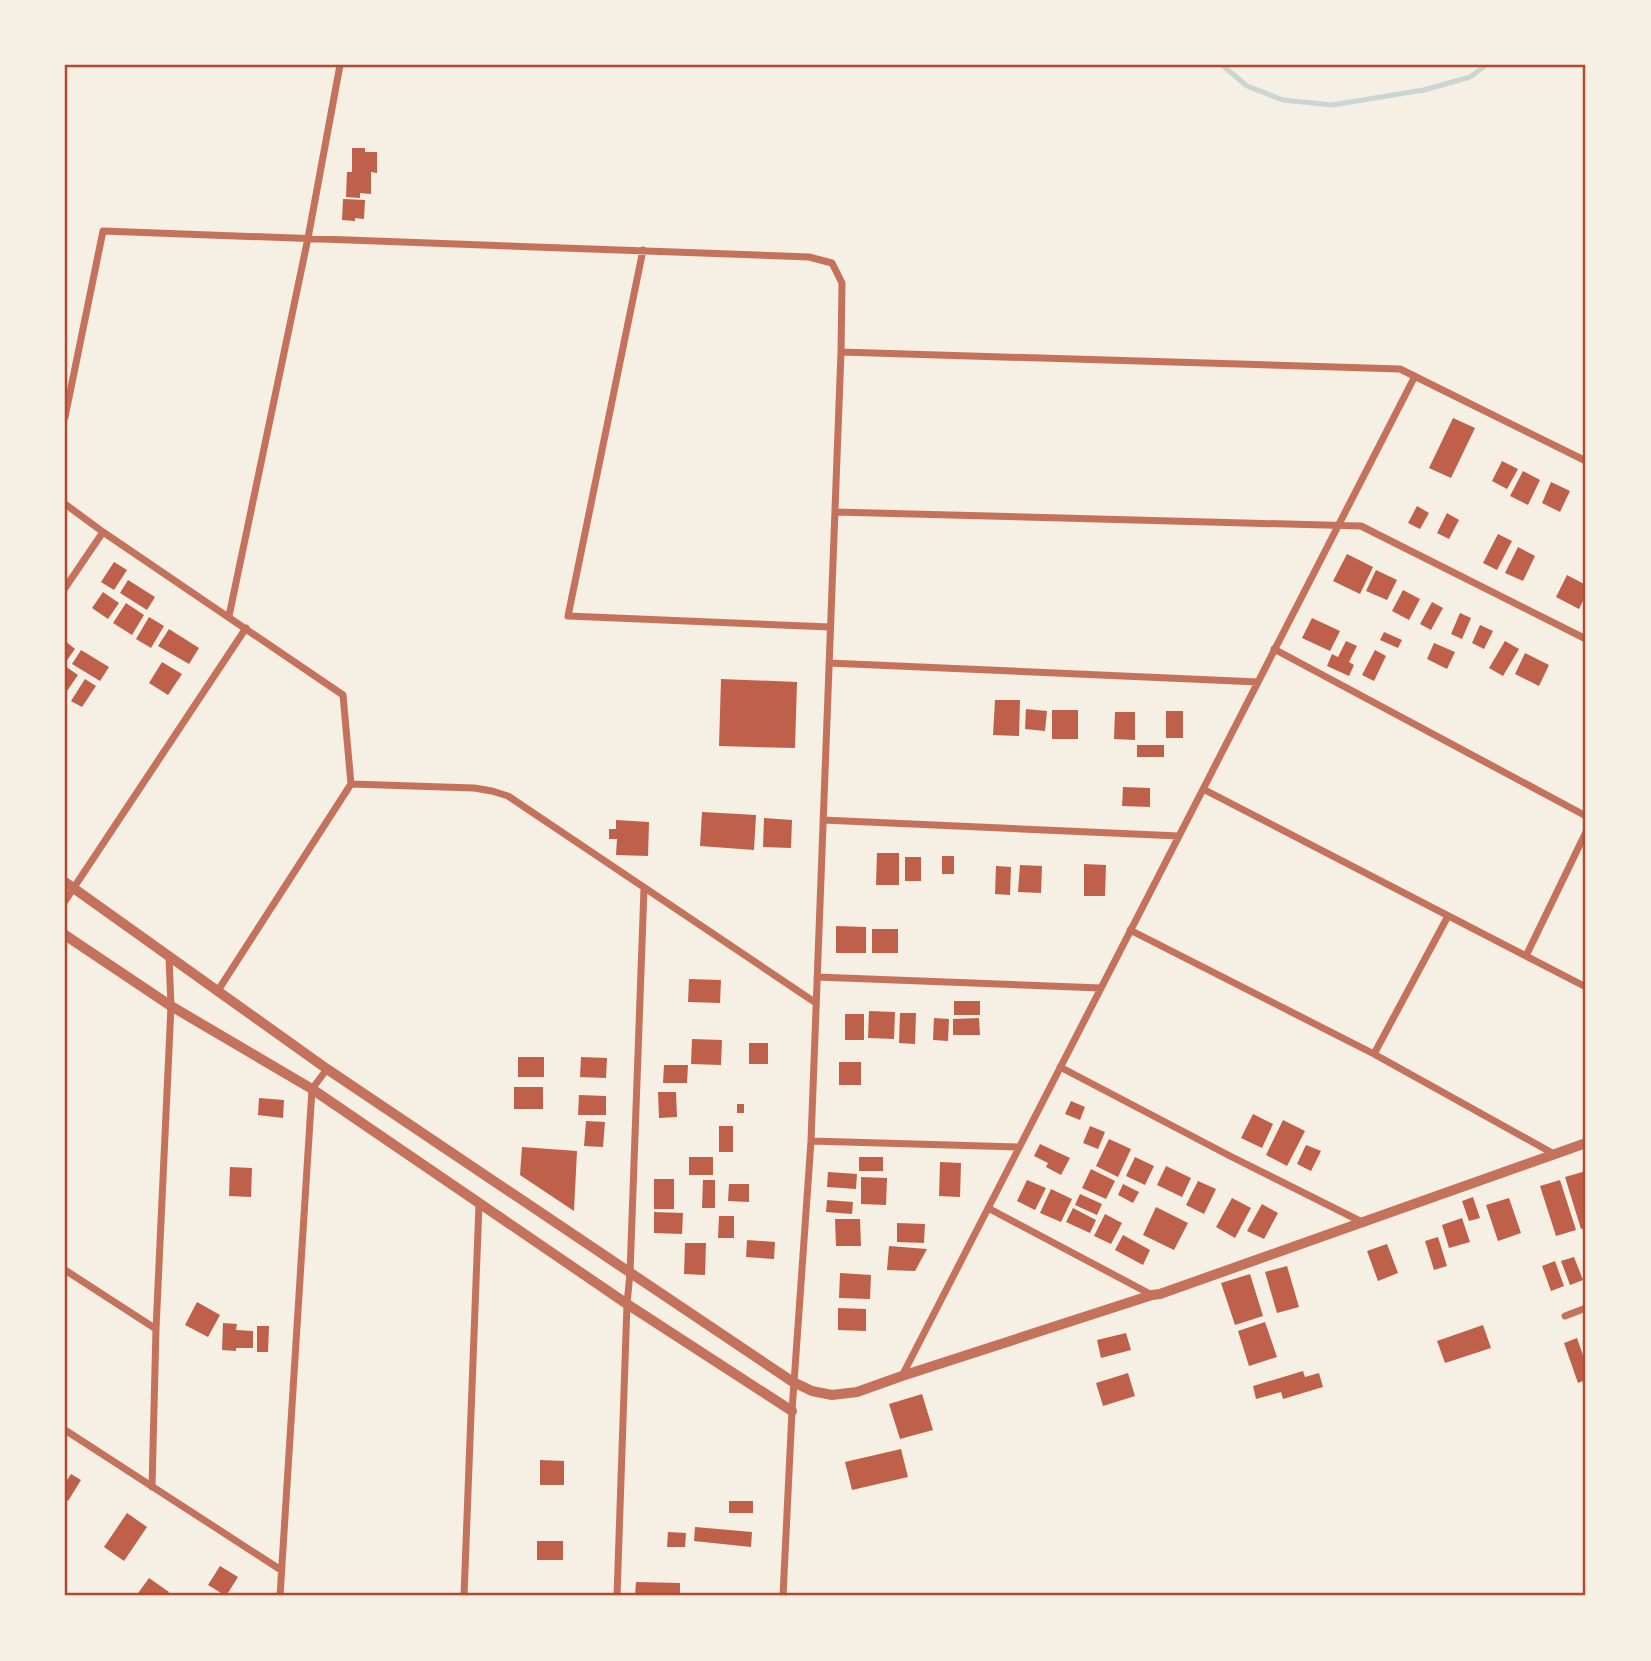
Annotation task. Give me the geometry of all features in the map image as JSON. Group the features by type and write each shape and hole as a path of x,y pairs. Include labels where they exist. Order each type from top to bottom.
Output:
{"street":[{"path":"229,616 340,65"},
{"path":"65,417 103,231 809,257 832,263 842,283 841,352 811,1141 793,1382 783,1596"},
{"path":"643,250 568,616 830,627"},
{"path":"841,352 1400,369 1586,461"},
{"path":"902,1376 1415,376"},
{"path":"65,504 343,695 351,784 217,992"},
{"path":"835,512 1361,526 1586,639"},
{"path":"65,588 103,532"},
{"path":"65,901 69,885 246,628"},
{"path":"1274,649 1586,816"},
{"path":"829,663 1258,681"},
{"path":"351,784 474,788 508,796 816,1003"},
{"path":"1203,789 1586,987"},
{"path":"823,820 1179,836"},
{"path":"1526,956 1586,832"},
{"path":"69,885 327,1069 793,1382 812,1391 832,1395 857,1392 1160,1294 1586,1143"},
{"path":"617,1596 644,888"},
{"path":"1374,1054 1448,916"},
{"path":"1130,930 1374,1054 1553,1154"},
{"path":"65,935 171,1006 312,1089 627,1304 792,1411"},
{"path":"152,1487 156,1329 171,1006 169,957"},
{"path":"817,976 1101,988"},
{"path":"1060,1067 1364,1223"},
{"path":"280,1596 312,1089 327,1069"},
{"path":"811,1141 1019,1147"},
{"path":"464,1596 480,1204"},
{"path":"988,1208 1152,1295"},
{"path":"65,1270 156,1329"},
{"path":"1565,1316 1586,1308"},
{"path":"65,1430 282,1570"}],"building":[{"path":"352,148 377,152 377,173 371,172 371,194 360,193 360,198 346,197 347,172 352,172"},
{"path":"343,199 365,200 364,219 342,220"},
{"path":"1453,418 1475,428 1451,478 1429,468"},
{"path":"1502,461 1518,469 1507,489 1492,481"},
{"path":"1523,471 1540,480 1528,505 1510,496"},
{"path":"1551,482 1570,491 1560,512 1542,503"},
{"path":"1417,506 1429,513 1420,529 1408,523"},
{"path":"1447,513 1459,520 1449,539 1437,533"},
{"path":"1498,534 1512,541 1497,570 1483,563"},
{"path":"1518,547 1535,556 1523,581 1505,573"},
{"path":"1347,554 1373,567 1360,594 1333,581"},
{"path":"114,562 127,570 114,590 101,582"},
{"path":"1376,570 1397,580 1387,600 1366,591"},
{"path":"1567,575 1586,585 1586,595 1579,609 1556,597"},
{"path":"128,580 155,597 147,610 120,593"},
{"path":"1403,590 1420,599 1409,620 1392,611"},
{"path":"103,592 119,603 108,619 92,608"},
{"path":"1432,602 1443,608 1431,630 1420,624"},
{"path":"126,603 144,615 132,635 113,623"},
{"path":"1460,613 1471,618 1462,639 1451,634"},
{"path":"149,617 164,626 151,648 136,639"},
{"path":"1312,618 1340,631 1330,651 1302,638"},
{"path":"1480,625 1493,631 1484,649 1472,643"},
{"path":"169,629 199,648 189,664 158,646"},
{"path":"1384,632 1402,640 1398,648 1380,640"},
{"path":"65,641 75,649 65,663"},
{"path":"1346,641 1357,646 1349,662 1354,665 1349,676 1327,666 1332,654 1338,657"},
{"path":"1505,641 1519,649 1503,676 1489,668"},
{"path":"1434,643 1455,652 1447,669 1427,659"},
{"path":"81,650 109,667 100,681 72,664"},
{"path":"1375,650 1386,656 1374,681 1362,675"},
{"path":"1525,653 1549,665 1539,686 1515,674"},
{"path":"162,662 182,674 168,695 149,683"},
{"path":"65,666 78,675 65,694"},
{"path":"85,679 96,686 82,707 71,701"},
{"path":"721,679 797,682 795,748 719,746"},
{"path":"995,700 1020,700 1019,736 993,735"},
{"path":"1026,709 1047,711 1045,731 1025,729"},
{"path":"1052,710 1078,710 1078,739 1052,739"},
{"path":"1166,711 1183,711 1183,738 1166,738"},
{"path":"1115,712 1135,712 1135,740 1114,739"},
{"path":"1137,745 1164,745 1164,757 1137,757"},
{"path":"1123,787 1150,788 1150,807 1122,806"},
{"path":"702,812 756,815 754,850 700,846"},
{"path":"764,818 792,820 791,848 763,847"},
{"path":"616,820 649,822 648,856 616,855 617,839 609,839 609,829 616,829"},
{"path":"877,853 899,853 899,885 876,885"},
{"path":"942,856 954,856 954,874 942,874"},
{"path":"905,857 921,857 921,881 905,881"},
{"path":"1084,864 1106,865 1105,896 1084,896"},
{"path":"1020,865 1042,866 1041,893 1018,892"},
{"path":"996,866 1011,867 1010,895 995,894"},
{"path":"836,926 866,927 866,953 836,953"},
{"path":"872,929 898,929 898,953 872,953"},
{"path":"689,979 721,980 720,1003 688,1002"},
{"path":"954,1001 980,1001 980,1015 954,1015"},
{"path":"869,1011 895,1012 894,1039 868,1038"},
{"path":"900,1013 916,1013 915,1044 899,1043"},
{"path":"845,1014 864,1014 864,1040 845,1040"},
{"path":"934,1018 949,1019 948,1041 933,1040"},
{"path":"979,1018 980,1035 953,1035 953,1019"},
{"path":"692,1039 722,1040 721,1065 691,1064"},
{"path":"749,1043 768,1043 768,1064 749,1064"},
{"path":"518,1057 544,1057 544,1077 518,1077"},
{"path":"581,1057 607,1058 606,1078 580,1077"},
{"path":"839,1062 861,1062 861,1085 839,1085"},
{"path":"664,1065 688,1065 687,1083 663,1083"},
{"path":"514,1087 543,1087 543,1109 514,1109"},
{"path":"658,1092 676,1092 677,1117 659,1118"},
{"path":"579,1095 606,1096 606,1115 578,1115"},
{"path":"259,1098 284,1100 283,1118 258,1115"},
{"path":"1071,1101 1085,1107 1080,1120 1065,1114"},
{"path":"737,1104 744,1104 744,1113 737,1113"},
{"path":"1253,1114 1273,1124 1262,1148 1241,1138"},
{"path":"1283,1120 1305,1131 1287,1166 1266,1155"},
{"path":"586,1121 605,1122 603,1147 584,1146"},
{"path":"719,1126 733,1126 733,1152 719,1152"},
{"path":"1090,1126 1105,1132 1098,1149 1083,1143"},
{"path":"1109,1139 1131,1149 1118,1177 1096,1166"},
{"path":"1040,1144 1070,1158 1061,1175 1046,1167 1048,1163 1034,1156"},
{"path":"1306,1145 1321,1151 1311,1171 1297,1164"},
{"path":"522,1147 577,1151 574,1211 520,1175"},
{"path":"689,1157 713,1157 713,1175 689,1175"},
{"path":"859,1157 883,1157 883,1171 859,1171"},
{"path":"1135,1157 1154,1166 1145,1185 1126,1176"},
{"path":"940,1162 961,1163 960,1197 939,1196"},
{"path":"1166,1166 1191,1178 1182,1197 1157,1185"},
{"path":"230,1167 252,1168 251,1197 229,1196"},
{"path":"1091,1169 1115,1181 1106,1199 1082,1188"},
{"path":"1586,1171 1586,1228 1581,1229 1565,1177"},
{"path":"828,1172 857,1174 856,1189 827,1187"},
{"path":"861,1177 887,1178 886,1205 861,1204"},
{"path":"654,1179 674,1179 674,1209 654,1209"},
{"path":"703,1180 715,1180 715,1208 702,1208"},
{"path":"1027,1180 1046,1188 1035,1210 1017,1201"},
{"path":"1560,1180 1576,1230 1556,1236 1540,1186"},
{"path":"1198,1181 1216,1189 1204,1214 1186,1205"},
{"path":"729,1184 749,1184 749,1202 728,1201"},
{"path":"1123,1184 1139,1192 1133,1203 1118,1195"},
{"path":"1051,1189 1072,1199 1061,1222 1040,1213"},
{"path":"1080,1194 1102,1204 1097,1215 1075,1205"},
{"path":"1473,1197 1480,1218 1469,1221 1462,1201"},
{"path":"1232,1198 1251,1208 1235,1238 1216,1227"},
{"path":"1509,1198 1521,1233 1498,1241 1486,1205"},
{"path":"827,1200 853,1202 852,1214 826,1212"},
{"path":"1262,1204 1278,1213 1264,1239 1247,1231"},
{"path":"1156,1207 1188,1223 1174,1250 1143,1235"},
{"path":"1073,1208 1096,1220 1090,1233 1066,1222"},
{"path":"654,1212 683,1213 682,1234 654,1233"},
{"path":"1105,1214 1122,1223 1111,1244 1094,1236"},
{"path":"719,1216 734,1216 734,1238 718,1238"},
{"path":"1462,1218 1470,1242 1449,1248 1442,1225"},
{"path":"835,1219 860,1219 861,1246 836,1246"},
{"path":"897,1223 925,1224 924,1243 897,1242"},
{"path":"1123,1235 1150,1250 1143,1265 1115,1250"},
{"path":"1438,1237 1447,1266 1434,1270 1425,1241"},
{"path":"747,1240 775,1242 774,1259 746,1257"},
{"path":"685,1243 706,1243 705,1275 684,1274"},
{"path":"1387,1244 1398,1273 1378,1281 1367,1251"},
{"path":"889,1246 927,1249 915,1271 887,1270"},
{"path":"1574,1257 1583,1280 1570,1285 1561,1261"},
{"path":"1555,1261 1564,1286 1551,1291 1542,1266"},
{"path":"1287,1266 1299,1307 1277,1313 1265,1272"},
{"path":"840,1273 871,1275 870,1299 839,1298"},
{"path":"1250,1274 1263,1316 1235,1325 1221,1283"},
{"path":"197,1302 220,1315 208,1337 185,1325"},
{"path":"838,1308 866,1309 866,1331 838,1330"},
{"path":"1265,1322 1277,1357 1249,1366 1238,1331"},
{"path":"223,1323 237,1324 236,1330 253,1331 253,1348 222,1350"},
{"path":"1483,1325 1491,1348 1445,1363 1437,1341"},
{"path":"257,1326 269,1326 268,1352 257,1352"},
{"path":"1126,1333 1131,1350 1101,1358 1097,1340"},
{"path":"1577,1338 1586,1364 1586,1380 1578,1383 1564,1343"},
{"path":"1303,1371 1305,1377 1319,1373 1323,1387 1283,1399 1281,1392 1256,1399 1253,1386"},
{"path":"1128,1373 1135,1396 1103,1406 1096,1383"},
{"path":"922,1394 933,1430 900,1439 889,1404"},
{"path":"901,1449 908,1477 852,1490 845,1462"},
{"path":"540,1460 564,1461 564,1485 540,1485"},
{"path":"71,1474 81,1480 68,1501 65,1499 65,1483"},
{"path":"729,1501 753,1501 753,1513 729,1513"},
{"path":"127,1513 147,1527 124,1561 104,1547"},
{"path":"695,1527 752,1532 751,1547 694,1541"},
{"path":"668,1532 686,1533 685,1547 667,1547"},
{"path":"537,1541 563,1541 563,1560 537,1560"},
{"path":"220,1566 238,1577 226,1596 208,1585"},
{"path":"149,1578 169,1592 166,1596 136,1596"},
{"path":"636,1582 680,1583 680,1596 635,1596"}],"waterway":[{"path":"1222,65 1247,86 1283,100 1332,105 1424,90 1470,77 1486,65"}]}
